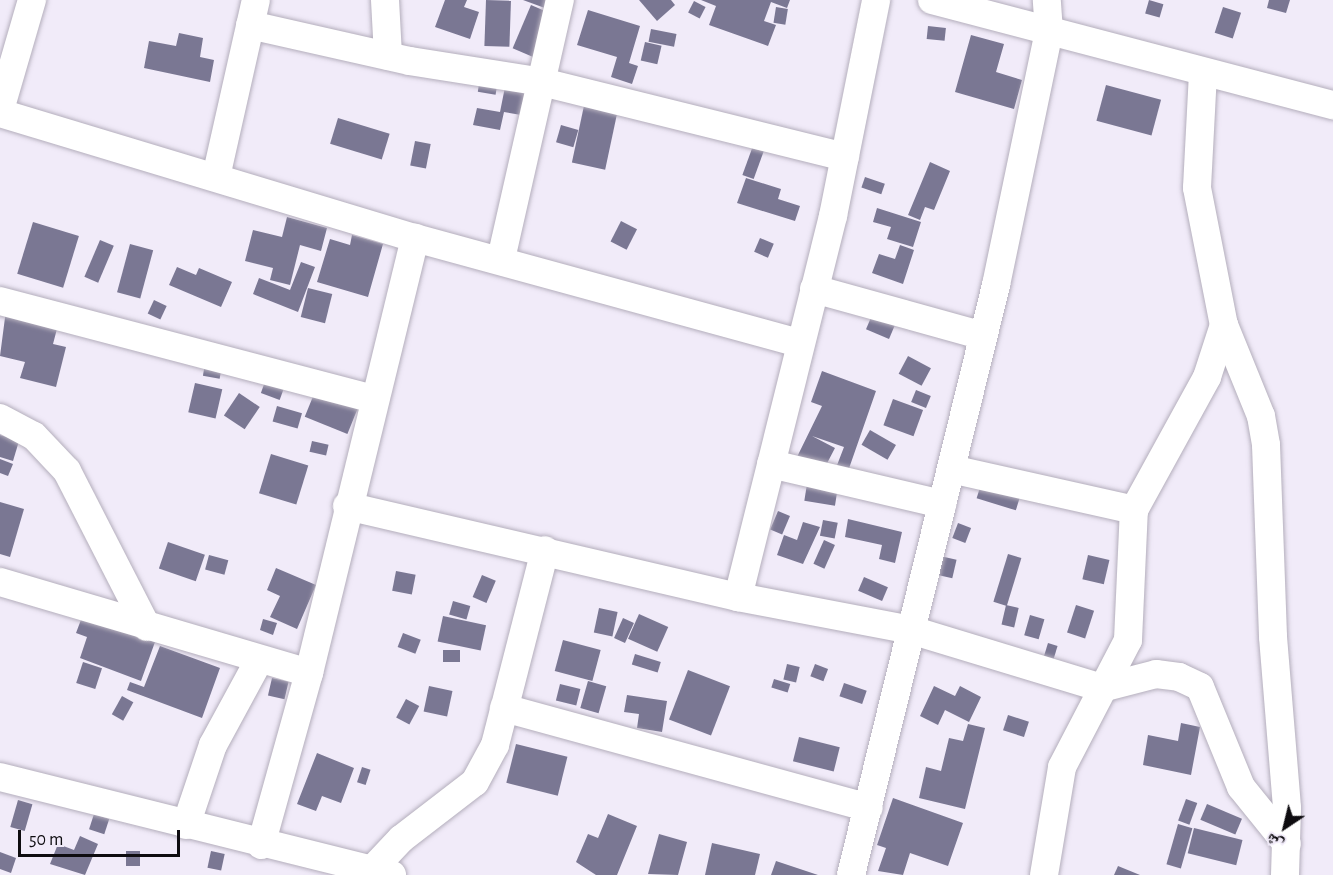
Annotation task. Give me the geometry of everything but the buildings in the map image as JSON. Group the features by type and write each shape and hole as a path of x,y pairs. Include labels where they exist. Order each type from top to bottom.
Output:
{"street":[{"path":"32,0 0,112 415,238 501,259 800,343"},
{"path":"385,0 388,56"},
{"path":"501,259 560,0"},
{"path":"738,597 845,157 876,0"},
{"path":"932,0 1203,73 1333,105"},
{"path":"851,875 983,336 1049,32 1047,0"},
{"path":"216,177 253,13 388,56 542,82 845,157"},
{"path":"1203,73 1197,188 1224,325 1262,416 1266,445 1287,844 1285,875"},
{"path":"261,845 309,673 347,506 415,238"},
{"path":"814,289 983,336"},
{"path":"0,302 374,399"},
{"path":"1044,875 1062,766 1128,640 1134,510 1207,377 1224,325"},
{"path":"0,418 34,436 67,471 147,627"},
{"path":"771,464 942,504"},
{"path":"951,469 1134,510"},
{"path":"347,506 545,550 738,597 911,630 1102,688 1156,674 1200,687 1241,787 1287,844"},
{"path":"0,777 376,873 476,782 495,745 545,550"},
{"path":"0,582 258,662 309,673"},
{"path":"186,825 213,745 258,662"},
{"path":"504,708 868,808"}]}
